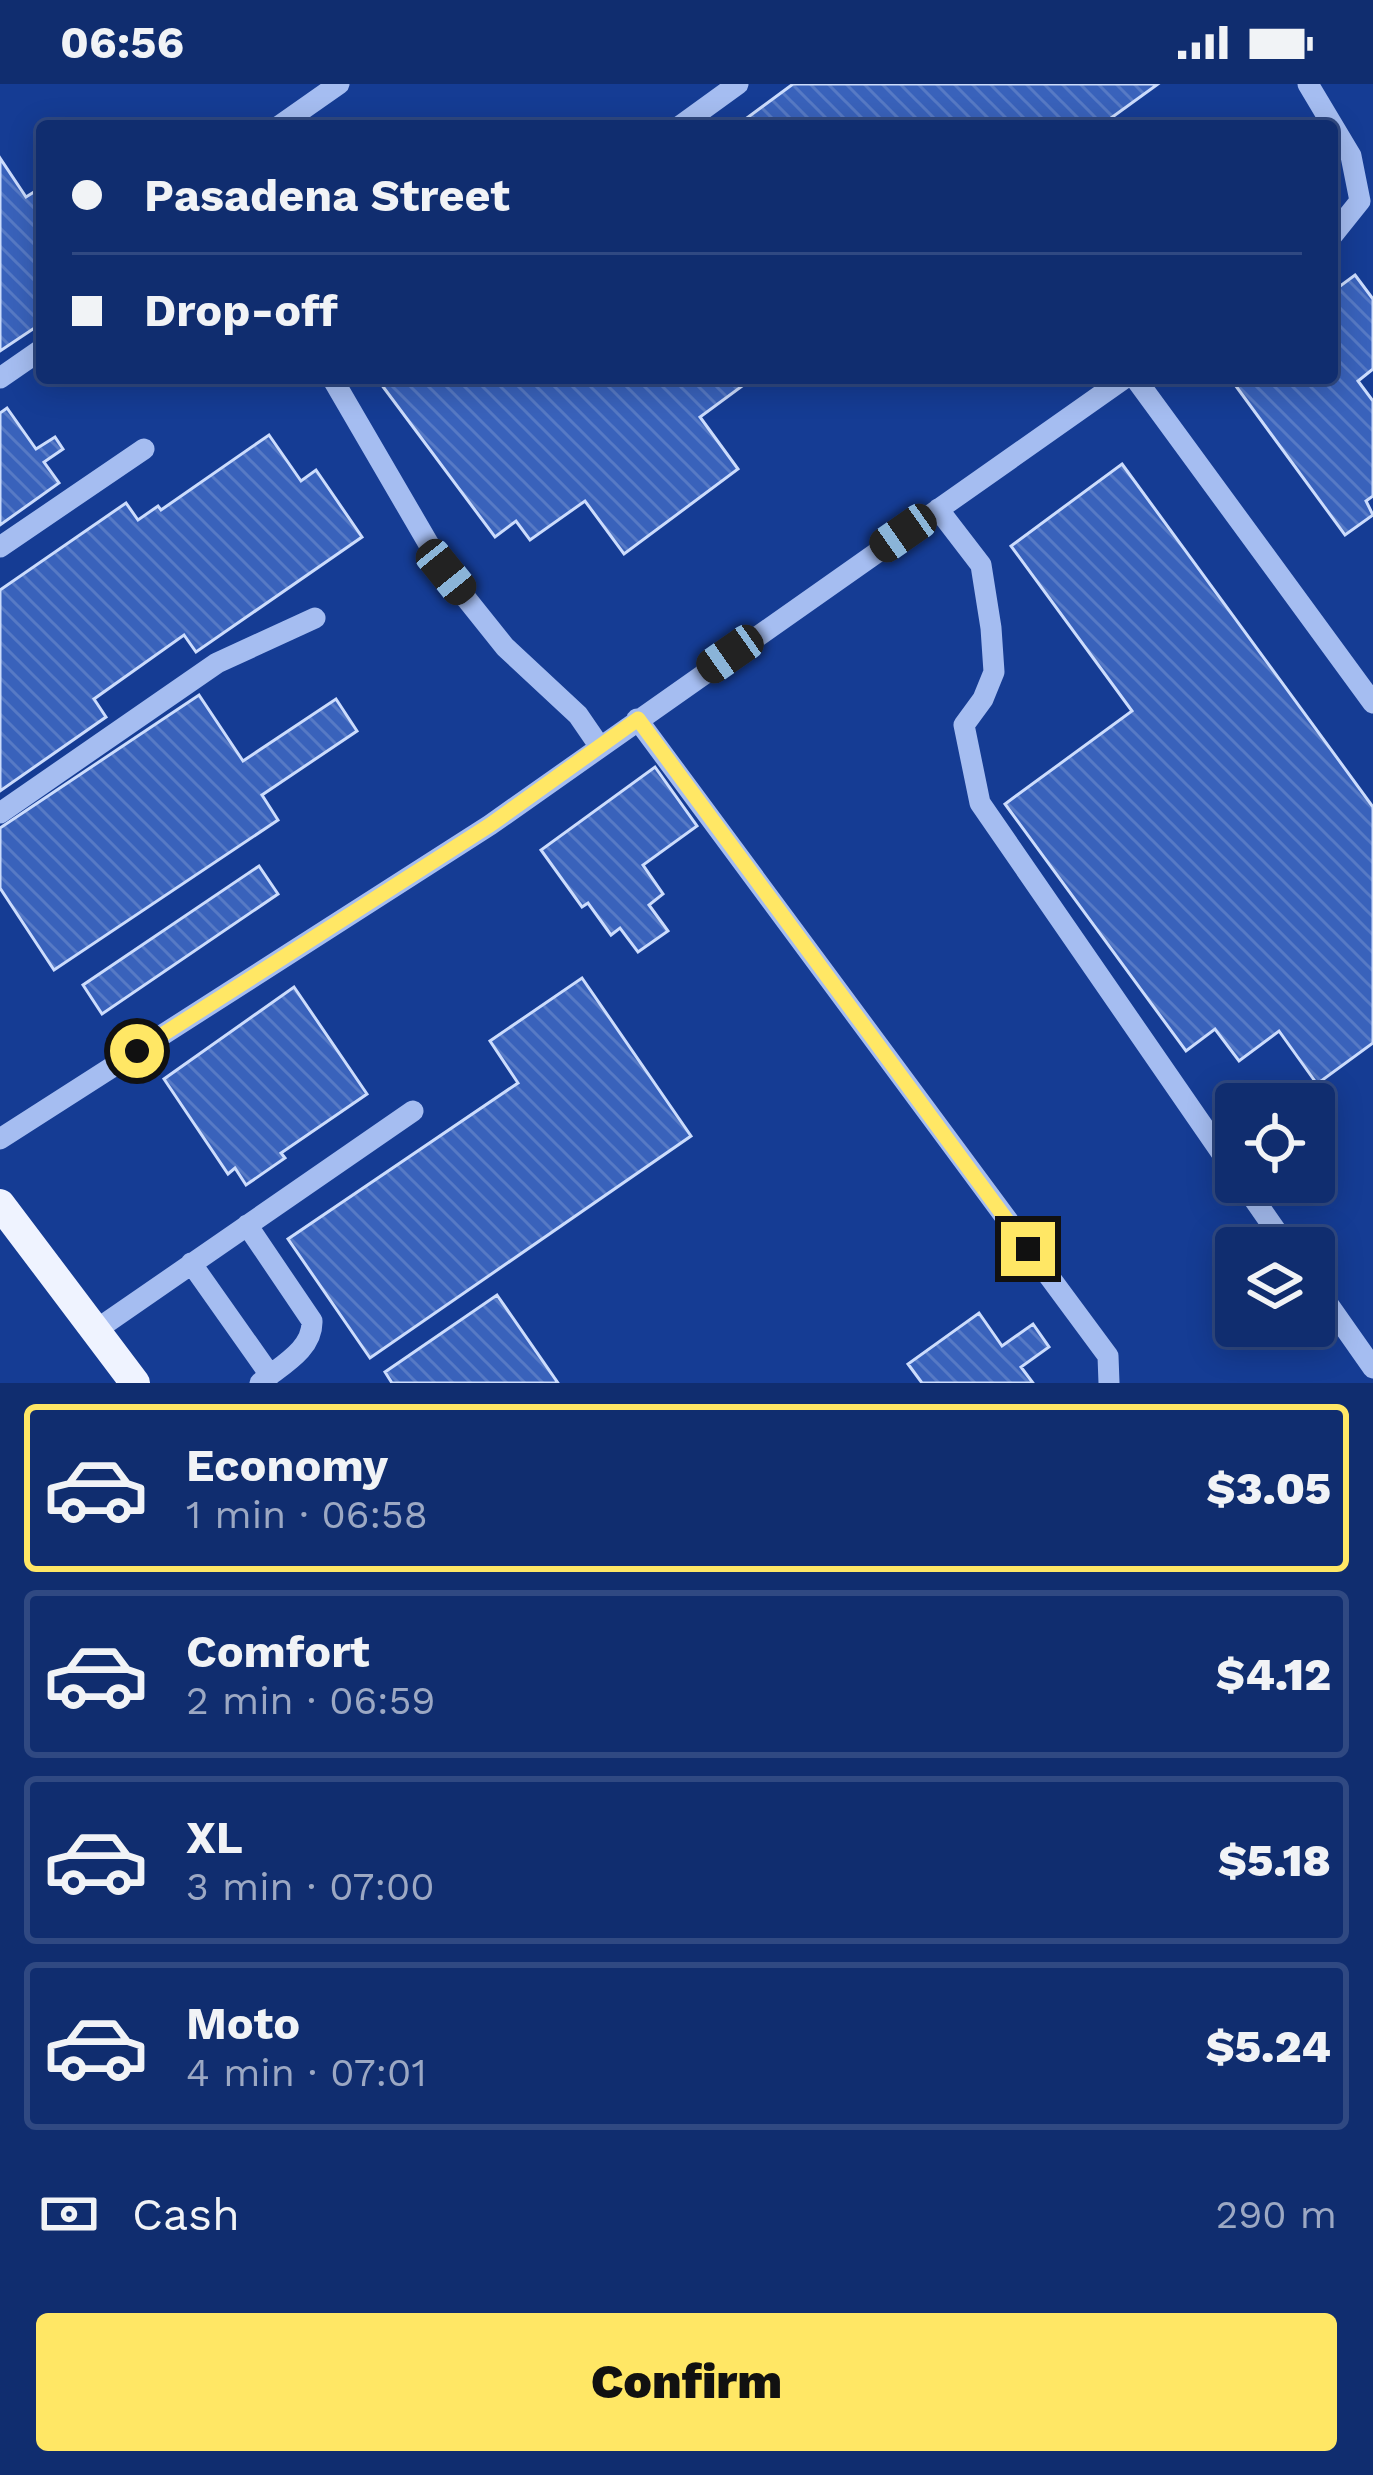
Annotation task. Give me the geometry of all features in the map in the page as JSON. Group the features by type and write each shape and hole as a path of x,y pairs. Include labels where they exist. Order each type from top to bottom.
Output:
{"main road":[{"path":"0,1204 135,1383"}],"lane":[{"path":"288,120 339,84"},
{"path":"688,120 738,84"},
{"path":"1308,84 1330,120"},
{"path":"1338,134 1351,155 1360,201 1338,228"},
{"path":"0,378 36,353"},
{"path":"336,384 446,572 505,647 578,715 600,746"},
{"path":"0,1139 490,825 1115,384"},
{"path":"1139,384 1373,703"},
{"path":"0,548 144,449"},
{"path":"938,509 981,566 991,628 994,672 983,699 964,724 980,803 1215,1144"},
{"path":"0,813 218,663 315,618"},
{"path":"638,719 1108,1356 1109,1383"},
{"path":"96,1330 413,1111"},
{"path":"191,1264 265,1379 303,1348 313,1335 312,1321 247,1225"},
{"path":"1335,1314 1373,1368"}],"building":[{"path":"793,84 1158,84 1108,120 744,120"},
{"path":"0,158 26,197 36,191 36,327 0,351"},
{"path":"1355,275 1373,299 1373,369 1358,381 1373,401 1373,496 1366,501 1373,515 1345,535 1234,384 1338,384 1338,288"},
{"path":"381,384 745,384 700,417 738,469 624,554 585,501 530,540 516,521 495,537"},
{"path":"7,408 36,449 55,437 63,449 44,462 59,483 0,525 0,413"},
{"path":"269,435 301,481 316,470 362,537 196,652 184,635 94,699 106,717 0,791 0,590 126,503 138,520 158,506 161,510"},
{"path":"1122,464 1373,807 1373,1043 1318,1083 1279,1031 1239,1061 1215,1029 1186,1051 1005,804 1132,711 1011,546"},
{"path":"199,695 243,761 336,699 357,731 262,795 278,820 54,970 0,888 0,828"},
{"path":"655,767 697,826 643,865 663,894 649,905 668,931 638,952 620,928 611,935 588,903 582,907 541,850"},
{"path":"259,866 278,894 102,1014 83,985"},
{"path":"582,978 691,1136 370,1358 288,1239 518,1083 490,1041"},
{"path":"294,987 367,1094 281,1153 285,1158 246,1185 235,1168 228,1174 164,1079"},
{"path":"497,1295 558,1383 392,1383 385,1372"},
{"path":"979,1313 1002,1346 1033,1324 1049,1347 1021,1367 1033,1383 922,1383 908,1364"}],"route":[{"path":"137,1051 490,825 638,719 1028,1249"}]}
